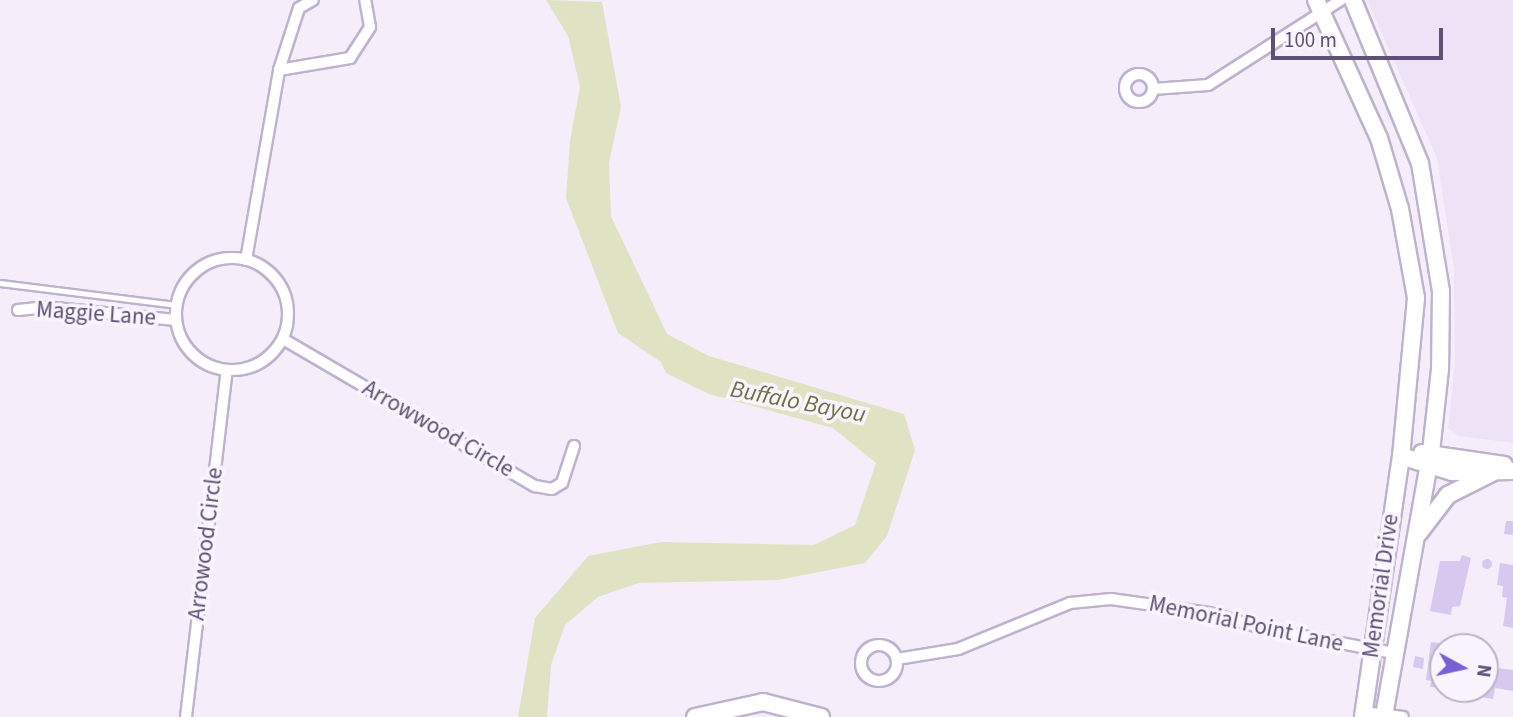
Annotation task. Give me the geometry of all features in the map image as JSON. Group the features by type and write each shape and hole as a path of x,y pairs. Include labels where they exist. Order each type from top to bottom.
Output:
{"main road":[{"name":"Memorial Drive","path":"1353,0 1420,163 1432,220 1441,291 1440,369 1429,459 1411,547 1385,715"},
{"name":"Memorial Drive","path":"1319,5 1379,138 1400,209 1416,298 1401,456 1363,714"},
{"path":"1401,456 1513,469"},
{"path":"1429,459 1452,472 1513,469"},
{"path":"1411,547 1428,515 1448,495 1494,472"},
{"path":"695,717 763,702 821,717"}],"street":[{"path":"246,260 279,71 299,8 313,0"},
{"path":"279,71 350,58 370,27 365,0"},
{"path":"1153,89 1208,85 1319,5 1340,0"},
{"path":"246,260 266,269 282,289 288,319 283,339 265,360 244,369 227,370 206,365 189,351 175,320 176,305 188,279 208,263 246,260"},
{"name":"Maggie Lane","path":"18,310 45,307 175,320"},
{"name":"Arrowwood Circle","path":"283,339 535,486 552,489 562,483 574,446"},
{"name":"Arrowood Circle","path":"186,717 227,370"},
{"name":"Memorial Point Lane","path":"897,659 958,649 1070,603 1111,599 1209,612 1394,653"},
{"path":"1363,714 1403,717"}],"lane":[{"path":"0,283 176,305"}],"shaded area":[{"path":"1367,0 1513,0 1513,443 1459,436 1448,428 1455,364 1454,269 1437,158"}],"water":[{"name":"Buffalo Bayou","path":"546,0 602,2 621,107 609,163 611,216 667,334 709,356 904,414 915,450 887,536 865,563 778,580 639,583 598,597 565,625 551,665 547,717 518,717 535,618 588,556 661,542 814,545 855,525 876,463 833,428 709,394 666,373 661,362 618,333 566,198 570,141 580,87 568,36"}],"building":[{"path":"1506,521 1513,521 1513,535 1504,534"},
{"path":"1462,555 1471,558 1460,606 1452,607 1451,615 1430,611 1440,561 1460,561"},
{"path":"1487,559 1491,560 1491,568 1487,569 1483,568 1482,564 1483,560"},
{"path":"1500,563 1513,565 1513,628 1503,626 1507,598 1502,597 1503,586 1497,585"},
{"path":"1415,656 1424,658 1423,669 1413,667"},
{"path":"1429,657 1429,681 1426,680"},
{"path":"1499,668 1513,670 1513,691 1499,689"}]}
